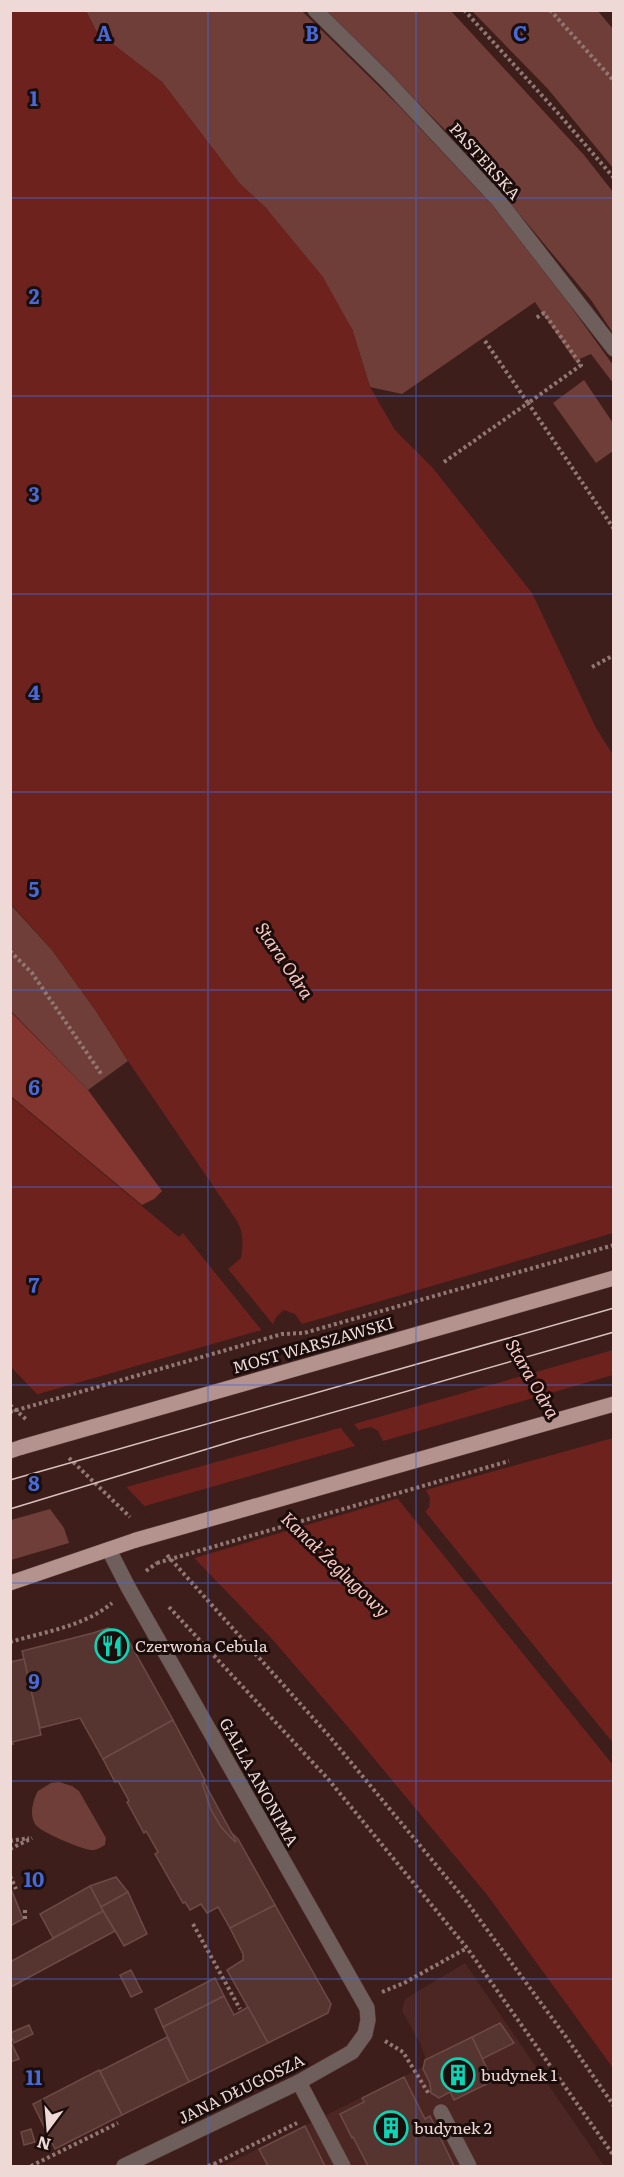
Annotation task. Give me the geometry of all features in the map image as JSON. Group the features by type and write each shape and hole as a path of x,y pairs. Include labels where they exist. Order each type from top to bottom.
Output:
{"main road":[{"name":"MOST WARSZAWSKI","path":"16,1449 614,1278"},
{"path":"10,1583 136,1540 614,1404"}],"street":[{"name":"PASTERSKA","path":"315,10 386,80 499,201 614,349"},
{"name":"GALLA ANONIMA","path":"109,1550 367,2008 368,2020 365,2034"},
{"name":"JANA DŁUGOSZA","path":"124,2166 299,2082 352,2052 365,2034"},
{"path":"299,2082 343,2166"},
{"path":"441,2112 469,2166"}],"path":[{"path":"464,10 614,178"},
{"path":"550,10 614,81"},
{"path":"444,462 581,365 544,314 536,318"},
{"path":"485,342 614,529"},
{"path":"592,668 614,655"},
{"path":"10,951 32,973 102,1075"},
{"path":"10,1412 282,1334 316,1330 614,1245"},
{"path":"10,1405 35,1427"},
{"path":"68,1457 132,1519"},
{"path":"152,1579 148,1570 157,1563 511,1460"},
{"path":"163,1551 330,1737 466,1900 614,2106"},
{"path":"10,1642 102,1612 128,1587"},
{"path":"169,1607 328,1779 467,1948 614,2156"},
{"path":"10,1841 32,1838 10,1849"},
{"path":"10,1876 16,1889"},
{"path":"25,1908 25,1919"},
{"path":"193,1924 240,2008"},
{"path":"361,2000 404,1983 467,1948"},
{"path":"365,2034 383,2039 403,2052 416,2072"},
{"path":"208,2166 215,2165 316,2114"},
{"path":"31,2166 118,2124"}],"shaded area":[{"path":"597,10 613,29 613,168 548,89 472,11"},
{"path":"86,11 302,11 399,106 495,208 613,365 613,383 591,354 575,361 535,302 402,394 370,387 352,329 267,209 239,183 162,82 96,31"},
{"path":"327,11 451,11 584,155 613,192 613,333 591,300 470,155"},
{"path":"584,380 613,423 613,451 596,463 553,403"},
{"path":"10,904 52,950 96,1011 128,1061 88,1090 11,1011"},
{"path":"10,1011 88,1090 162,1191 154,1199 142,1205 11,1096"},
{"path":"50,1509 64,1528 69,1543 11,1560 11,1520"},
{"path":"59,1782 79,1791 106,1838 105,1845 95,1850 86,1849 52,1835 35,1824 32,1807 38,1791 51,1783"},
{"path":"465,1963 604,2166 223,2166 423,2067 425,2057 420,2043 402,2011 405,1999"}],"water":[{"name":"Stara Odra","path":"11,11 86,11 96,31 162,82 239,183 267,209 323,277 352,329 370,387 395,430 432,467 532,593 596,728 613,755 613,1743 228,1269 241,1258 242,1239 237,1221 96,1011 52,950 11,904"},
{"name":"Kanał Żeglugowy","path":"10,1096 179,1237 183,1233 613,1765 613,2068 488,1896 348,1727 272,1639 11,1367"}],"pier":[{"path":"613,1233 613,1350 351,1425 272,1327 276,1317 284,1310 295,1314 302,1324"},
{"path":"265,1329 343,1427 123,1488 35,1395"},
{"path":"613,1375 613,1438 426,1490 430,1498 429,1507 421,1513 357,1432 371,1427 378,1431 383,1441"},
{"path":"354,1439 412,1512 407,1510 399,1498 191,1559 141,1507 355,1446"}],"building":[{"path":"108,1628 126,1636 173,1720 103,1759 80,1718 40,1728 22,1651"},
{"path":"24,1659 41,1735 12,1742 13,1744 10,1745 10,1662"},
{"path":"173,1720 205,1780 213,1808 223,1825 238,1839 275,1905 230,1928 218,1907 207,1913 201,1904 190,1910 185,1902 183,1903 155,1854 158,1852 146,1831 144,1833 118,1781 115,1782 103,1759"},
{"path":"204,1782 235,1842 221,1827 211,1810 202,1783"},
{"path":"116,1877 128,1892 101,1907 90,1886"},
{"path":"10,1886 23,1919 10,1926"},
{"path":"90,1886 103,1911 53,1938 40,1914"},
{"path":"128,1892 147,1934 124,1946 101,1907"},
{"path":"275,1905 331,2004 328,2013 268,2043 227,1970 243,1960 243,1954 230,1928"},
{"path":"103,1911 115,1931 11,1987 10,1962"},
{"path":"131,1970 142,1992 131,1997 120,1975"},
{"path":"215,1978 224,1996 163,2027 155,2009"},
{"path":"224,1996 234,2015 248,2007 268,2043 189,2082 163,2027"},
{"path":"500,2023 514,2043 482,2059 472,2037"},
{"path":"29,2025 33,2034 14,2043 10,2033"},
{"path":"167,2037 189,2082 122,2115 100,2071"},
{"name":"budynek 1","path":"472,2037 493,2081 454,2100 450,2092 439,2098 431,2093 430,2083 423,2069 425,2060"},
{"path":"10,2040 19,2059 10,2062"},
{"path":"99,2070 122,2115 55,2149 33,2104"},
{"name":"budynek 2","path":"404,2077 425,2119 430,2116 454,2166 368,2166 352,2138 340,2114 364,2102 362,2098"},
{"path":"305,2126 325,2166 268,2166 259,2149"},
{"path":"31,2129 35,2142 24,2145 21,2132"}],"tram line":[{"path":"10,1480 614,1308"},
{"path":"10,1509 240,1439 614,1332"}],"place":[{"name":"Czerwona Cebula","path":"112,1646"},
{"name":"budynek 1","path":"458,2075"},
{"name":"budynek 2","path":"391,2128"}]}
